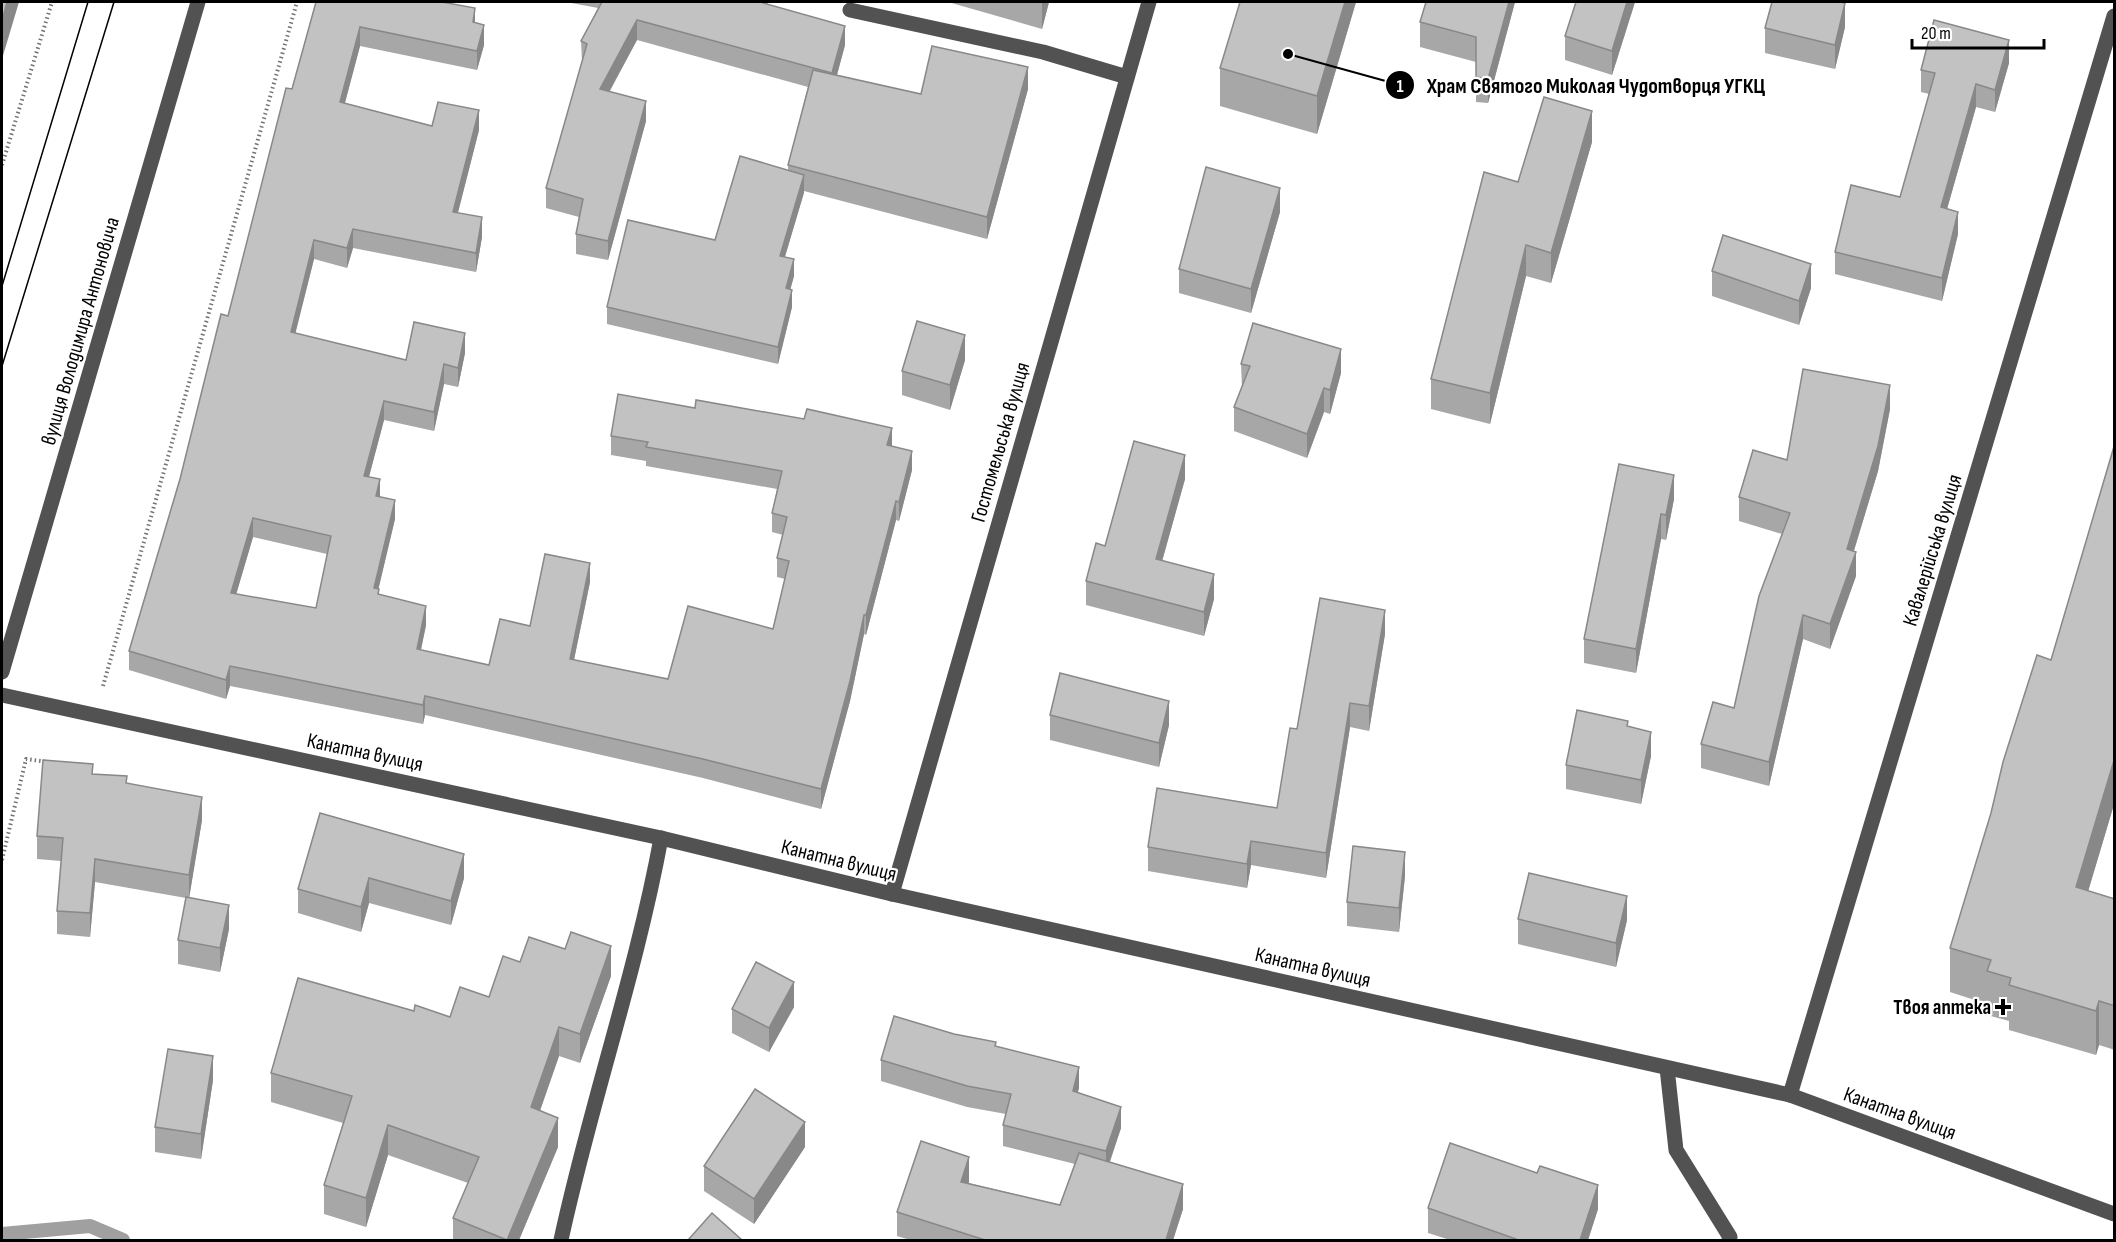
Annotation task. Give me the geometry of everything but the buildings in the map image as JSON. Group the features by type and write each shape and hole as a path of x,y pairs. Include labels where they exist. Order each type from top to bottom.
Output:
{"street":[{"name":"вулиця Володимира Антоновича","path":"2,672 198,2"},
{"name":"Гостомельська вулиця","path":"892,894 1149,2"},
{"path":"850,10 1043,52 1127,77"},
{"name":"Кавалерійська вулиця","path":"1790,1095 2115,16"},
{"name":"Канатна вулиця","path":"2,695 661,838 892,894 1790,1095 2115,1214"},
{"path":"561,1240 577,1166 648,909 661,838"},
{"path":"1667,1068 1676,1150 1730,1237 1729,1240"}],"path":[{"path":"2,165 52,2"},
{"path":"94,715 297,2"},
{"path":"2,860 27,759 50,762"}],"waterway":[{"path":"2,1234 90,1226 123,1240"}],"tram line":[{"path":"2,286 88,2"},
{"path":"2,366 114,2"}],"place":[{"name":"Храм Святого Миколая Чудотворця УГКЦ","path":"1288,54"},
{"name":"Твоя аптека","path":"2003,1007"}]}
